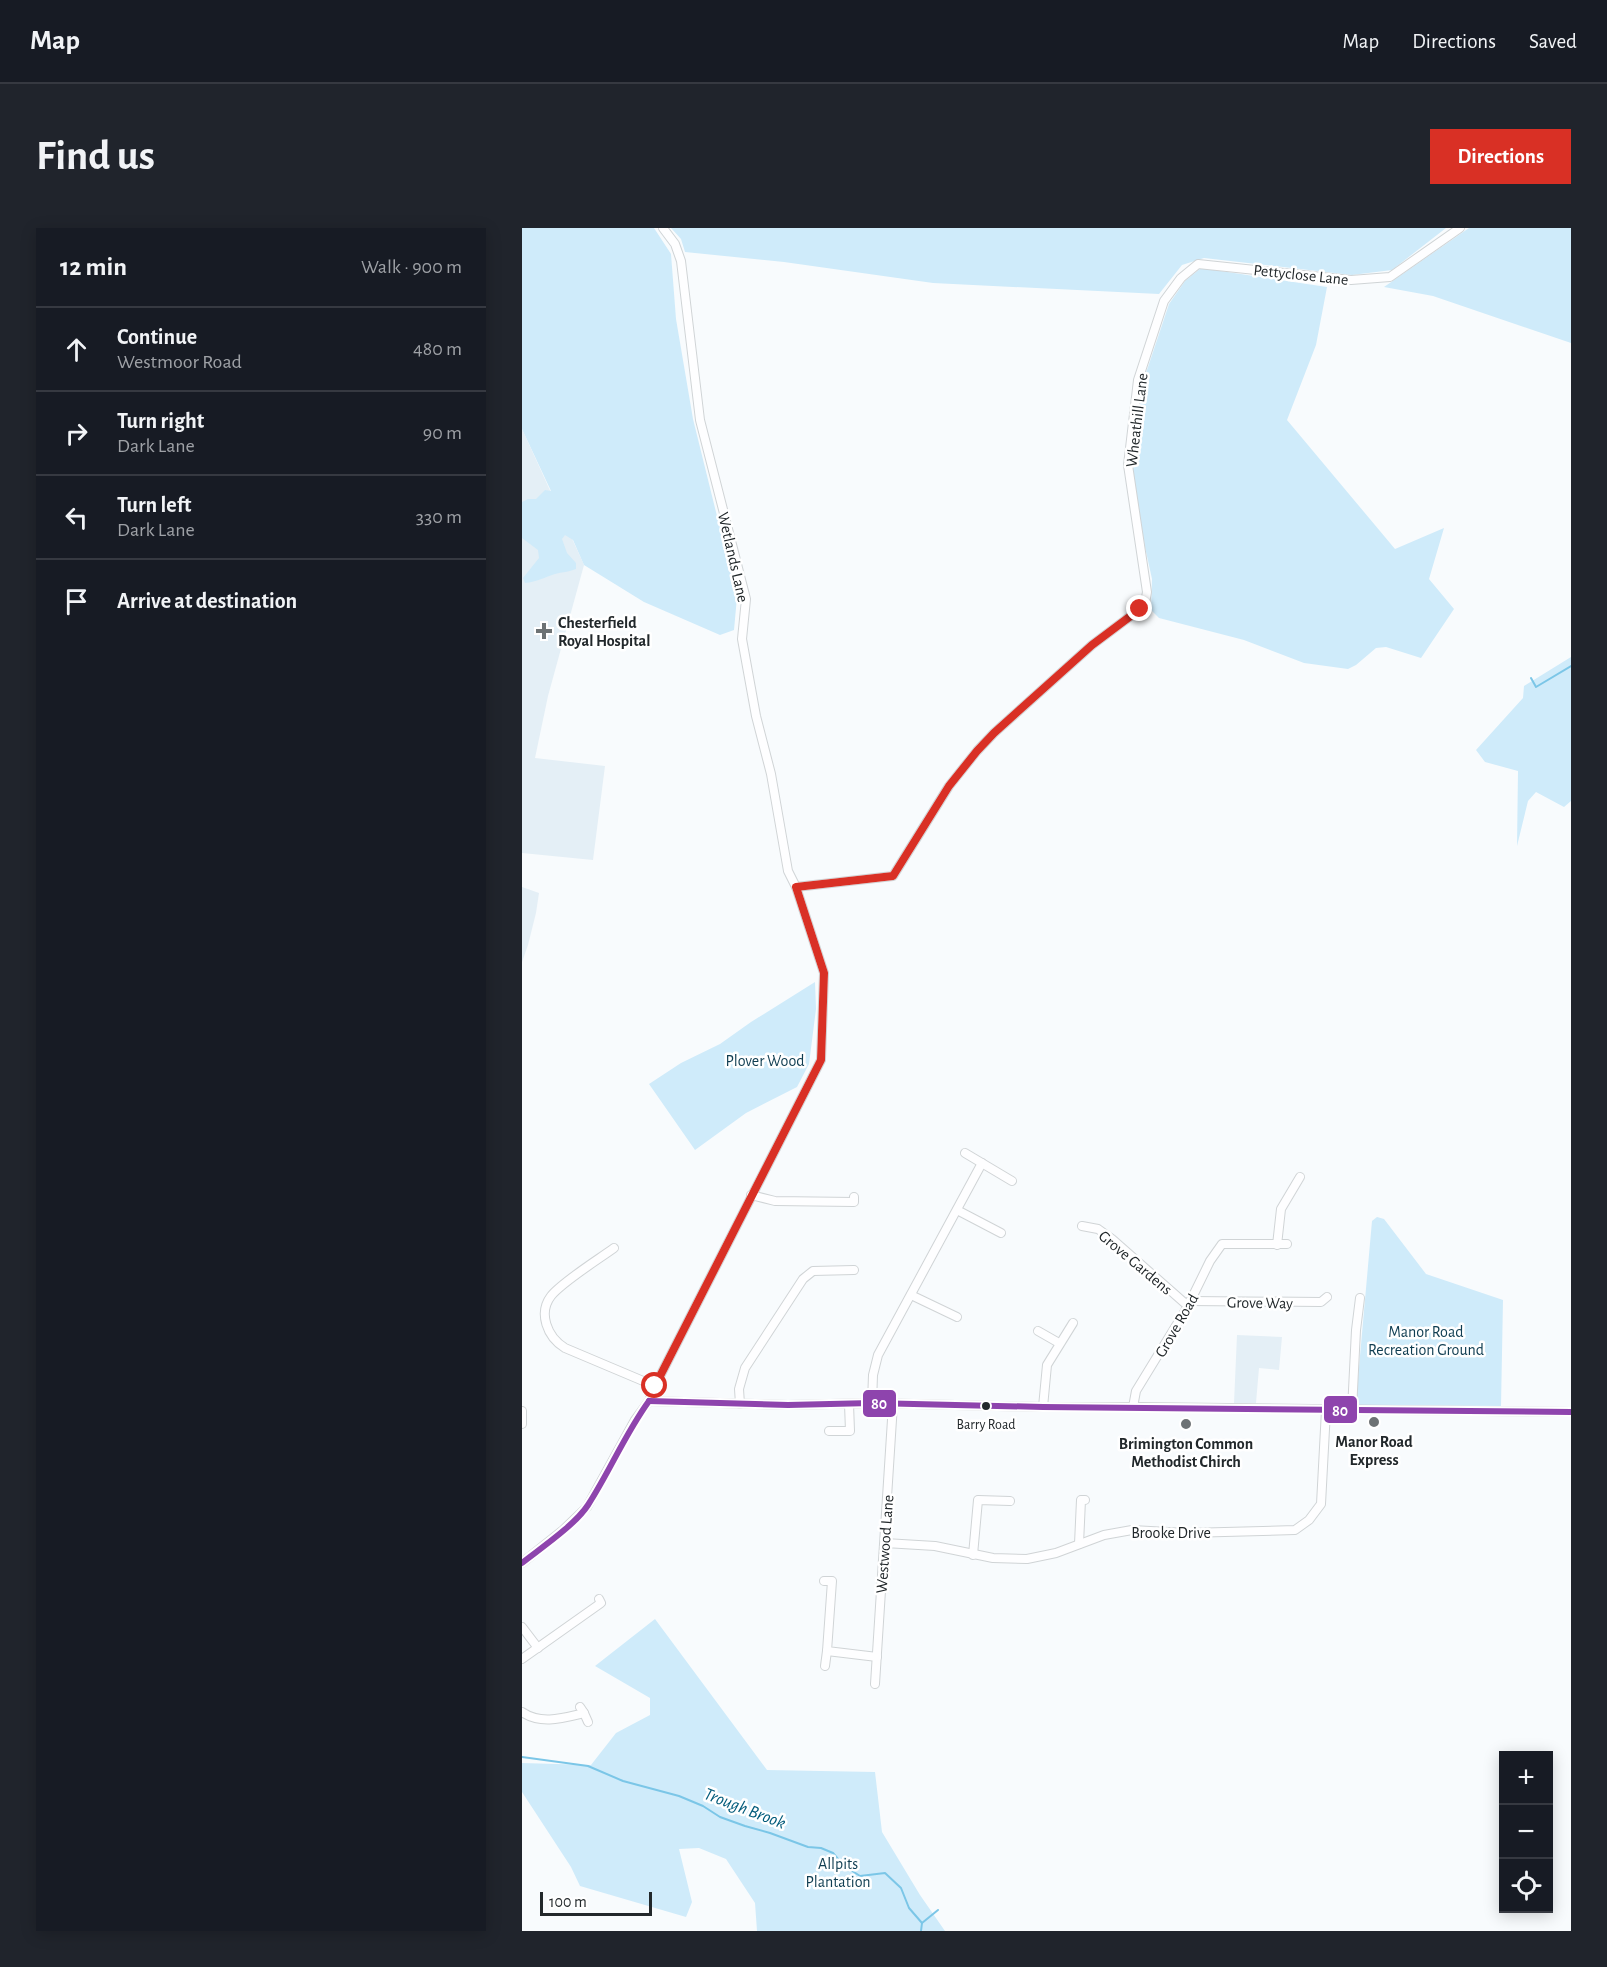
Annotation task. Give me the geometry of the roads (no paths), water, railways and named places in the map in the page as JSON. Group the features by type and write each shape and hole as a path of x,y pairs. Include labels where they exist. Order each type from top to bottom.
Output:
{"street":[{"name":"Wetlands Lane","path":"522,1563 562,1531 587,1507 635,1420 649,1401 821,1060 824,973 796,887 788,871 771,774 756,716 742,639 746,599 700,420 681,261 675,244 663,228"},
{"name":"Pettyclose Lane","path":"1198,264 1351,280 1389,277 1460,228"},
{"name":"Wheathill Lane","path":"796,887 893,876 949,786 977,751 1092,645 1145,603 1147,592 1128,465 1138,380 1164,301 1181,278 1198,264"},
{"path":"966,1153 1012,1181"},
{"path":"872,1403 873,1375 878,1354 982,1163"},
{"path":"1287,1244 1277,1245 1281,1209 1300,1178"},
{"path":"751,1195 775,1201 854,1202 854,1197"},
{"path":"957,1210 1001,1233"},
{"name":"Grove Gardens","path":"1082,1226 1098,1229 1112,1239 1189,1303"},
{"name":"Grove Road","path":"1133,1407 1136,1391 1222,1244 1277,1245"},
{"path":"614,1248 551,1296 546,1311 547,1329 553,1338 565,1347 655,1386"},
{"path":"740,1404 739,1389 745,1368 802,1279 813,1271 854,1270"},
{"path":"911,1295 957,1317"},
{"name":"Grove Way","path":"1189,1303 1321,1302 1327,1297"},
{"path":"1352,1410 1360,1298"},
{"path":"1043,1407 1044,1372 1059,1343 1073,1323"},
{"path":"1038,1331 1059,1343"},
{"path":"649,1401 740,1404 872,1403 1571,1412"},
{"path":"829,1431 850,1431 849,1404"},
{"name":"Westwood Lane","path":"875,1684 893,1404"},
{"name":"Brooke Drive","path":"885,1543 935,1546 993,1558 1027,1559 1056,1553 1104,1535 1132,1530 1187,1533 1295,1530 1309,1520 1322,1504 1326,1410"},
{"path":"522,1411 522,1424"},
{"path":"973,1555 978,1500 1010,1502"},
{"path":"1079,1544 1081,1500 1085,1500"},
{"path":"824,1581 832,1581 825,1666"},
{"path":"522,1659 601,1603 599,1599"},
{"path":"522,1627 538,1648"},
{"path":"827,1652 877,1657"},
{"path":"522,1712 531,1718 555,1720 582,1710 588,1722"}],"waterway":[{"path":"1531,678 1536,687 1571,666"},
{"name":"Trough Brook","path":"522,1757 588,1766 623,1781 679,1796 703,1806 720,1817 745,1826 808,1847 821,1848 833,1853 843,1865 860,1876 885,1873 901,1888 909,1908 922,1923 921,1931"},
{"path":"922,1923 938,1910"}],"place":[{"name":"Chesterfield Royal Hospital","path":"544,631"},
{"name":"Barry Road","path":"986,1406"},
{"name":"Manor Road Express","path":"1374,1422"},
{"name":"Brimington Common Methodist Chirch","path":"1186,1424"}],"park label":[{"name":"Plover Wood","path":"765,1060"},
{"name":"Manor Road Recreation Ground","path":"1426,1340"},
{"name":"Allpits Plantation","path":"838,1872"}]}
